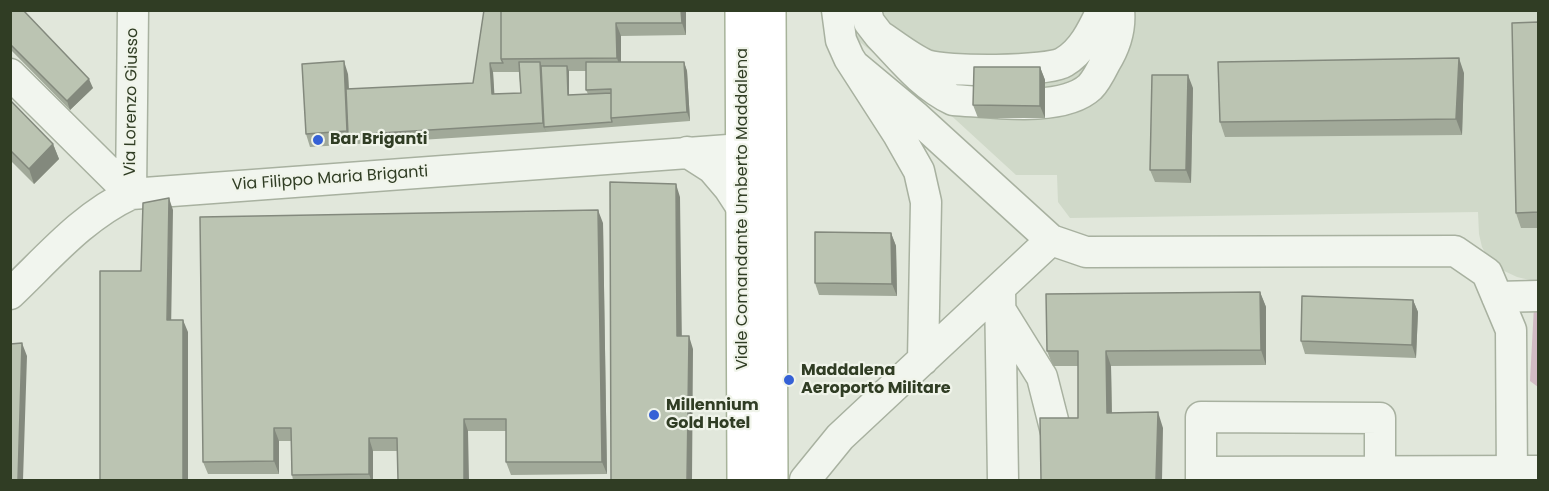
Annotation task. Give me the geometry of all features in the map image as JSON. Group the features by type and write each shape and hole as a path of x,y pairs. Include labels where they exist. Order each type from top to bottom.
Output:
{"main road":[{"name":"Viale Comandante Umberto Maddalena","path":"742,10 756,148 771,480"},
{"name":"Viale Comandante Umberto Maddalena","path":"744,480 742,208 756,148 769,10"}],"street":[{"name":"Via Lorenzo Giusso","path":"131,194 133,10"},
{"path":"837,10 842,40 849,58 919,171 926,202 923,360"},
{"path":"872,23 921,79 953,100 1047,104 1068,100 1090,87 1114,48 1120,22 1119,10"},
{"path":"1090,87 1097,20"},
{"path":"927,65 968,69 1044,68 1063,63 1078,51 1097,20"},
{"path":"872,23 927,65 953,100"},
{"path":"856,68 916,117 1051,240 1086,252 1455,251 1487,273 1511,330 1521,474 1380,476 1201,476 1201,417 1380,418 1380,476"},
{"path":"10,74 131,194"},
{"name":"Via Filippo Maria Briganti","path":"10,294 89,218 108,204 131,194 756,148"},
{"path":"687,152 712,168 742,208"},
{"path":"805,480 840,437 923,360 1000,299 1051,240"},
{"path":"1497,297 1539,296"},
{"path":"1000,299 1042,377 1056,432"},
{"path":"1000,299 1003,480"}],"shaded area":[{"path":"848,10 1538,11 1538,282 1517,277 1500,269 1488,258 1479,234 1478,212 1070,218 1058,202 1057,175 1016,175 944,109 856,39"},
{"path":"1534,306 1538,306 1538,387 1530,381"}],"building":[{"path":"10,10 23,10 89,79 67,101 10,44"},
{"path":"484,10 501,10 501,59 503,63 490,63 492,94 521,93 519,62 540,62 543,123 348,135 346,89 473,83"},
{"path":"501,10 681,10 682,23 616,23 617,58 501,59"},
{"path":"1539,22 1539,212 1516,213 1512,23"},
{"path":"1459,58 1456,119 1220,122 1218,62"},
{"path":"344,61 347,131 306,134 302,64"},
{"path":"586,62 684,62 687,112 611,118 611,89 586,90"},
{"path":"541,66 567,66 568,95 611,93 612,122 544,127"},
{"path":"974,67 1040,67 1040,106 973,105"},
{"path":"1152,75 1188,75 1186,170 1150,170"},
{"path":"10,100 53,144 29,169 10,150"},
{"path":"610,182 676,184 677,336 689,336 687,480 611,480"},
{"path":"169,198 167,320 183,320 183,480 100,480 100,271 141,271 143,203"},
{"path":"598,210 602,462 506,462 506,419 464,419 464,480 398,480 397,438 369,438 369,474 292,475 291,428 274,428 274,461 203,462 200,217"},
{"path":"815,232 891,233 892,284 815,283"},
{"path":"1260,292 1261,350 1106,351 1107,413 1158,412 1156,480 1041,480 1040,418 1078,418 1078,351 1047,351 1046,294"},
{"path":"1302,296 1413,300 1412,345 1301,341"},
{"path":"22,343 18,480 10,480 10,344"}],"place":[{"name":"Bar Briganti","path":"318,140"},
{"name":"Maddalena Aeroporto Militare","path":"789,380"},
{"name":"Millennium Gold Hotel","path":"654,415"}]}
